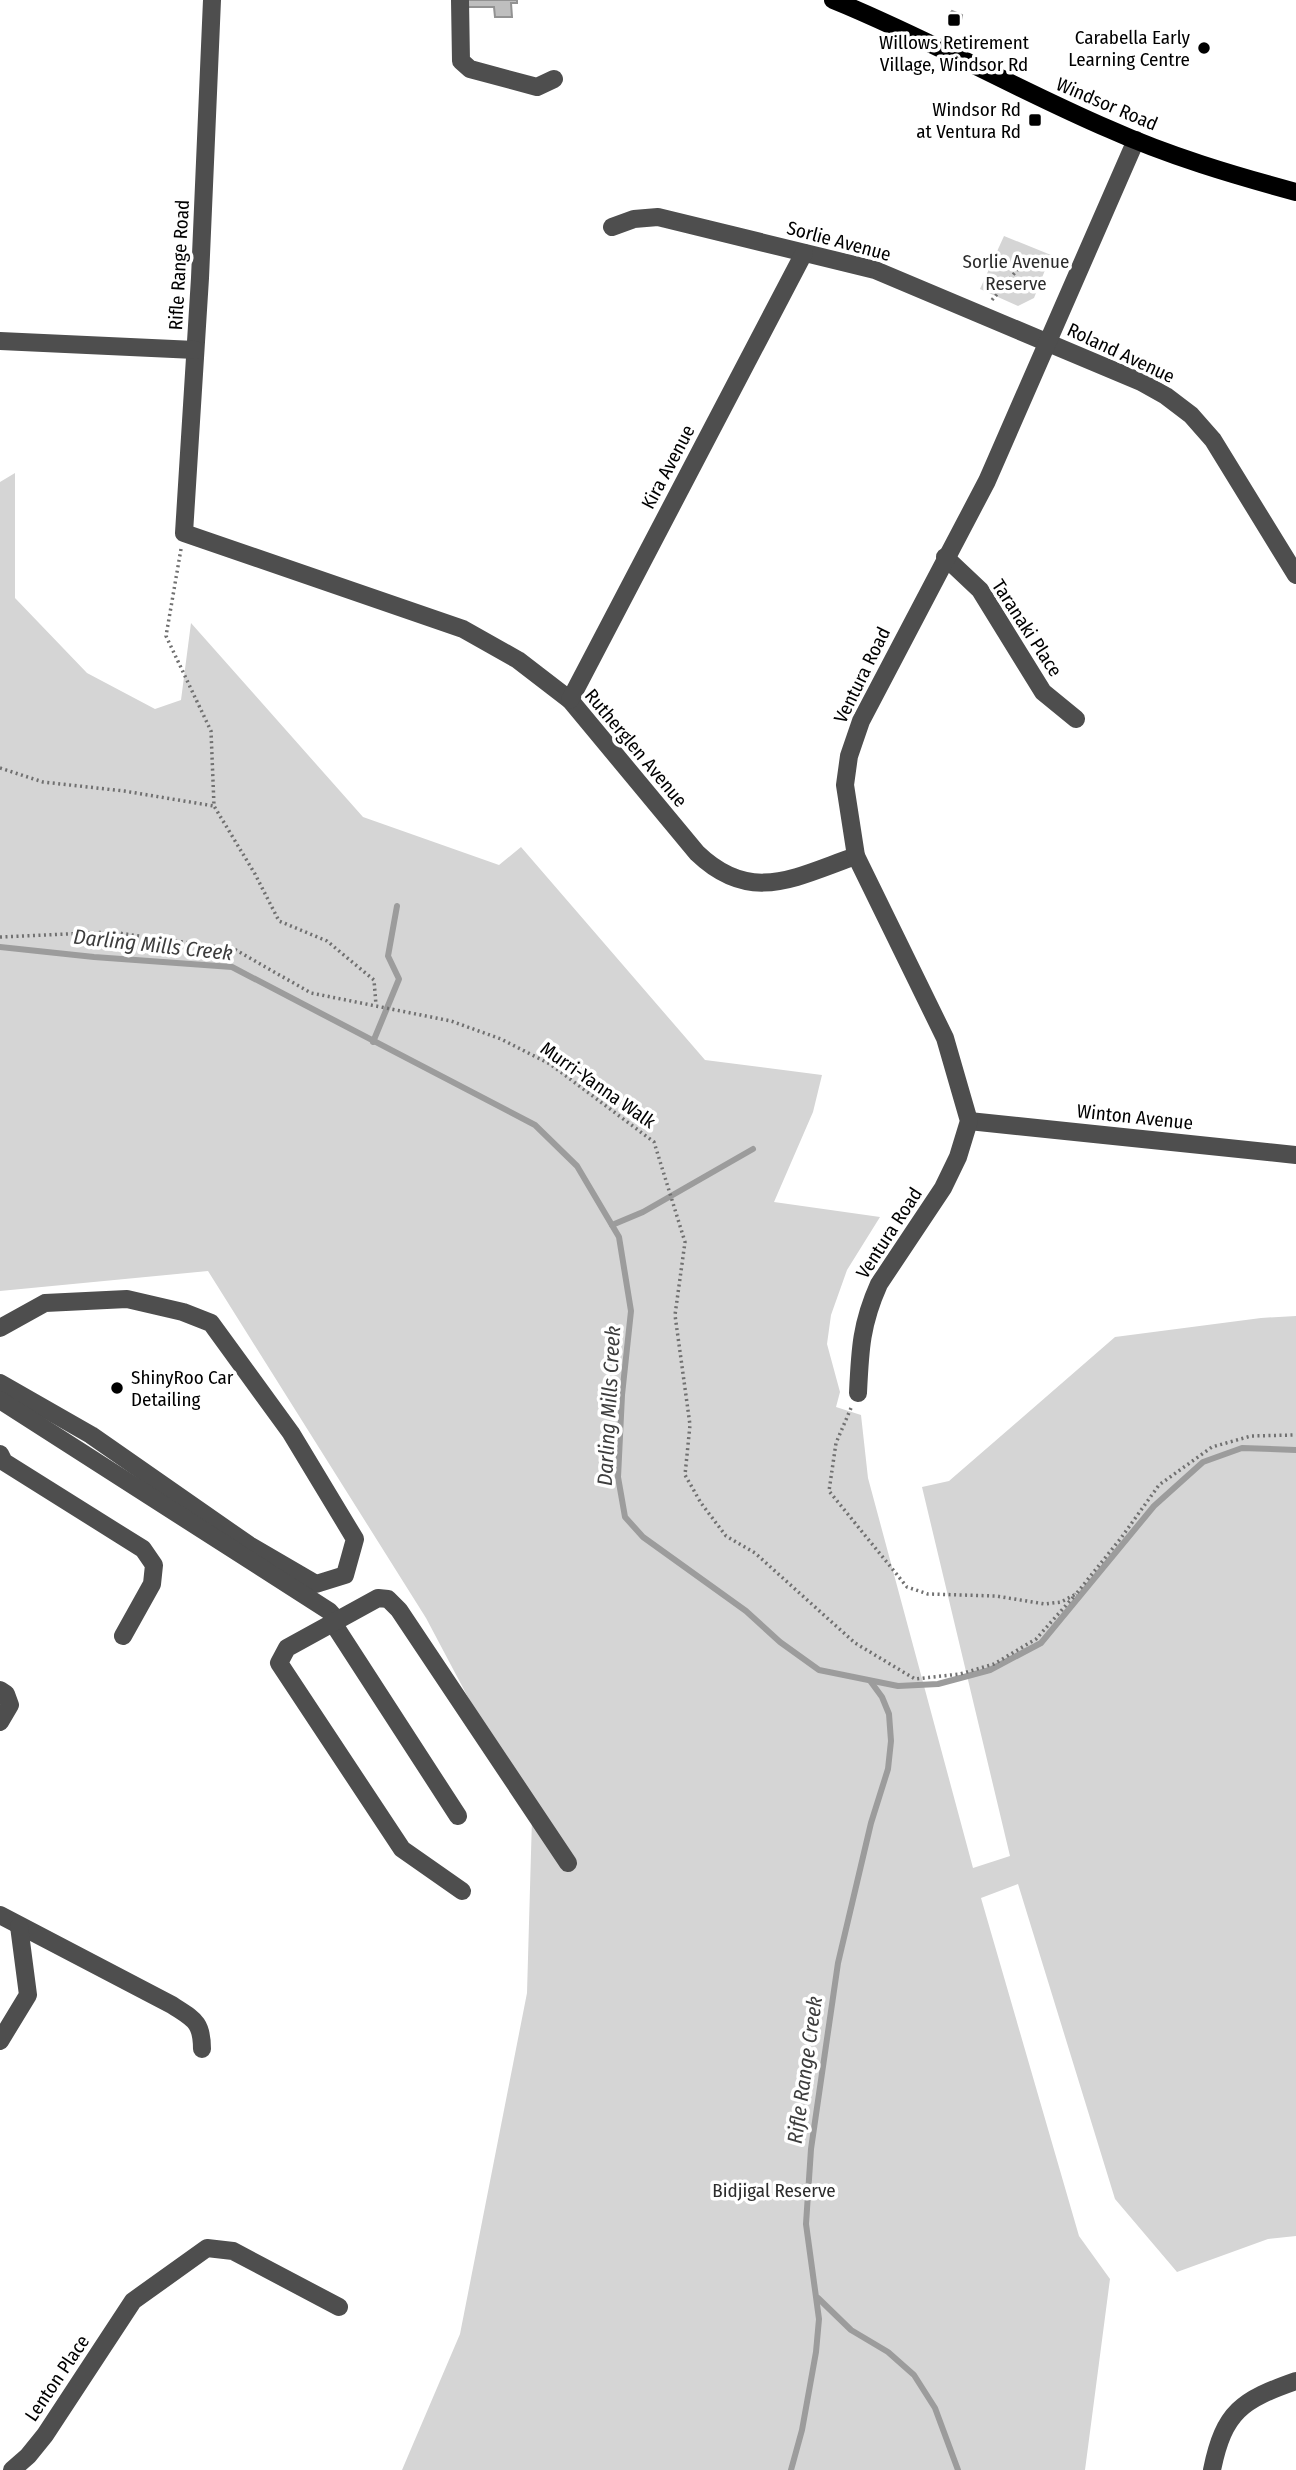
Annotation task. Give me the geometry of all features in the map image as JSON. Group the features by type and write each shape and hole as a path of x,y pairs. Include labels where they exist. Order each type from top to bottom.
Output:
{"main road":[{"name":"Windsor Road","path":"833,0 1136,140 1206,166 1296,192"}],"street":[{"name":"Rifle Range Road","path":"184,533 212,0"},
{"path":"460,0 461,39 470,52 512,82 537,87 554,79"},
{"name":"Ventura Road","path":"858,1393 861,1334 871,1302 879,1284 943,1188 958,1157 970,1121 945,1038 856,856 845,785 853,740 945,557 987,481 1136,140"},
{"name":"Sorlie Avenue","path":"612,227 635,219 658,217 883,272 1047,342"},
{"name":"Kira Avenue","path":"569,701 804,253"},
{"path":"0,341 195,350"},
{"name":"Roland Avenue","path":"1047,342 1141,382 1191,415 1213,440 1296,575"},
{"name":"Rutherglen Avenue","path":"184,533 463,629 518,660 569,701 697,853 721,873 752,883 767,884 784,881 856,856"},
{"name":"Taranaki Place","path":"945,557 980,590 1043,692 1076,719"},
{"name":"Winton Avenue","path":"970,1121 1296,1155"},
{"path":"0,1328 45,1303 127,1299 183,1312 211,1323 291,1433 355,1539 345,1575 316,1584 249,1545 91,1435 0,1383"},
{"path":"0,1400 329,1611 458,1816"},
{"path":"0,1454 4,1462 143,1549 149,1557 154,1565 152,1584 123,1636"},
{"path":"462,1891 402,1849 279,1663 287,1648 378,1598 388,1599 395,1605 568,1863"},
{"path":"0,1690 6,1694 10,1705 0,1722"},
{"path":"0,1916 172,2005 191,2018 202,2032 202,2049"},
{"path":"0,2041 28,1995 19,1926"},
{"name":"Lenton Place","path":"12,2470 45,2435 133,2301 207,2248 233,2251 339,2307"},
{"path":"1212,2470 1220,2436 1233,2415 1260,2394 1296,2381"}],"path":[{"path":"991,300 1018,269 1047,258"},
{"path":"184,533 166,636 211,731 214,806 279,920 327,941 373,981 376,1005"},
{"path":"0,768 43,782 124,791 214,806"},
{"name":"Murri-Yanna Walk","path":"0,937 111,932 234,950 311,993 450,1021 501,1040 551,1065 653,1142 685,1242 675,1315 690,1426 685,1475 701,1503 726,1536 755,1553 855,1643 915,1679 960,1674 994,1664 1036,1639 1121,1538 1159,1485 1212,1447 1251,1436 1296,1435"},
{"path":"858,1393 836,1443 829,1491 907,1587 928,1594 996,1596 1045,1604 1076,1594"}],"green space":[{"name":"Sorlie Avenue Reserve","path":"1004,236 1051,255 1034,298 1018,306 980,289"},
{"name":"Bidjigal Reserve","path":"15,473 15,598 87,673 155,709 181,700 191,623 363,817 499,865 521,847 705,1060 822,1075 813,1112 774,1202 880,1217 847,1270 831,1315 827,1344 840,1392 836,1407 861,1415 868,1478 973,1868 1010,1856 922,1487 949,1481 1115,1337 1296,1316 1296,2236 1268,2239 1177,2272 1115,2199 1018,1884 981,1898 1079,2236 1110,2279 1085,2470 402,2470 460,2334 527,1993 532,1818 426,1618 208,1271 0,1291 0,482"}],"building":[{"path":"467,0 517,0 517,3 511,3 512,17 495,17 494,7 467,7"},
{"path":"952,11 962,15 961,20 949,15"}],"waterway":[{"path":"373,1042 399,979 388,956 397,906"},
{"name":"Darling Mills Creek","path":"0,947 232,967 535,1125 577,1166 619,1237 631,1311 622,1395 618,1477 625,1517 643,1537 746,1611 780,1642 819,1670 898,1686 938,1684 990,1670 1041,1643 1154,1506 1203,1462 1242,1448 1296,1450"},
{"path":"612,1225 643,1212 753,1149"},
{"name":"Rifle Range Creek","path":"791,2470 802,2430 819,2319 806,2224 811,2149 838,1963 871,1823 888,1769 891,1741 889,1714 882,1697 871,1682"},
{"path":"818,2298 851,2330 888,2352 914,2375 935,2408 958,2470"}],"place":[{"name":"Willows Retirement Village, Windsor Rd","path":"954,20"},
{"name":"Carabella Early Learning Centre","path":"1204,48"},
{"name":"Windsor Rd at Ventura Rd","path":"1035,120"},
{"name":"ShinyRoo Car Detailing","path":"117,1388"}]}
